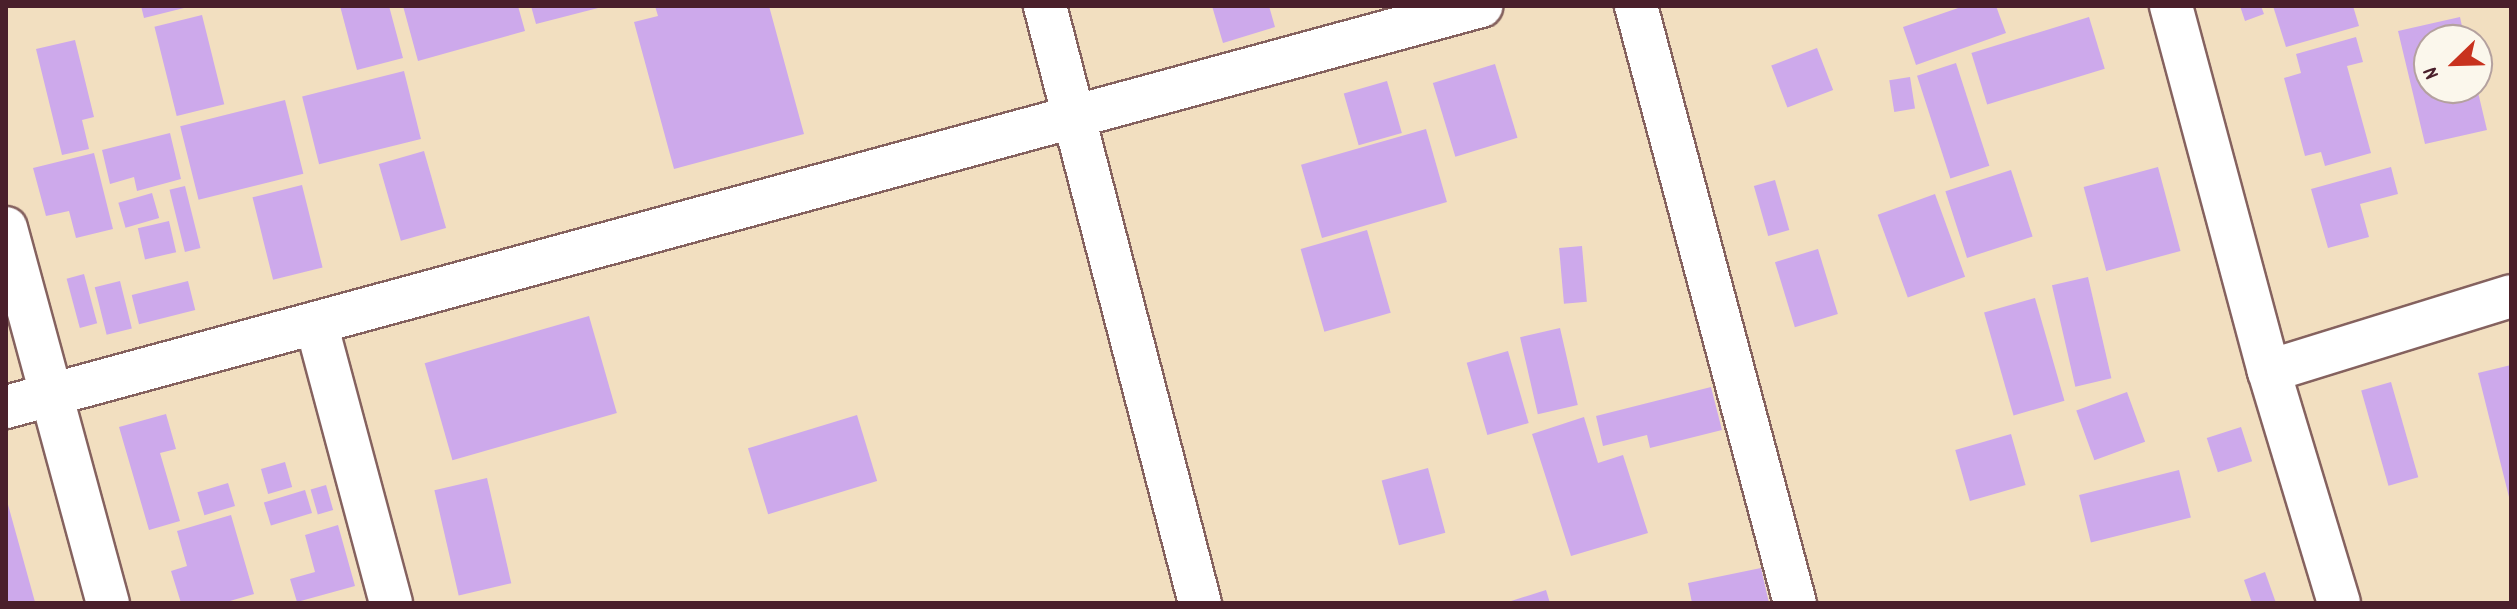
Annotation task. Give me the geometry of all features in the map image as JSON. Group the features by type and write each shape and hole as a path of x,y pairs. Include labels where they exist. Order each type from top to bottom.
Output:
{"street":[{"path":"1045,6 1200,603"},
{"path":"6,407 1481,6"},
{"path":"1636,6 1795,603"},
{"path":"2171,6 2269,371 2339,603"},
{"path":"6,228 54,395 108,603"},
{"path":"2269,371 2511,296"},
{"path":"316,323 391,603"}],"building":[{"path":"141,6 188,6 188,7 144,18"},
{"path":"340,6 389,6 403,58 357,70"},
{"path":"403,6 518,6 525,31 418,61"},
{"path":"531,6 601,6 602,7 536,24"},
{"path":"655,6 769,6 804,134 674,169 634,22 658,16"},
{"path":"1212,6 1269,6 1275,27 1223,43"},
{"path":"1964,6 1996,6 2006,33 1916,65 1903,27"},
{"path":"2240,6 2261,6 2264,14 2245,21"},
{"path":"2273,6 2353,6 2359,26 2286,47"},
{"path":"202,15 224,104 177,116 154,27"},
{"path":"2089,17 2105,69 1987,105 1971,53"},
{"path":"2460,17 2462,24 2429,24"},
{"path":"2413,28 2413,94 2398,31"},
{"path":"2356,37 2363,62 2347,66 2371,153 2325,166 2321,152 2305,156 2284,78 2301,73 2296,54"},
{"path":"75,40 94,117 82,120 89,149 62,155 36,49"},
{"path":"1817,48 1833,90 1787,108 1771,66"},
{"path":"1956,63 1989,166 1950,178 1917,76"},
{"path":"1495,64 1518,138 1455,157 1433,83"},
{"path":"404,71 421,139 319,164 302,96"},
{"path":"1910,77 1915,109 1894,112 1889,80"},
{"path":"1387,81 1402,133 1359,145 1344,93"},
{"path":"285,100 303,174 199,200 180,126"},
{"path":"2415,104 2481,104 2487,130 2425,144"},
{"path":"1426,129 1447,202 1322,238 1301,165"},
{"path":"170,133 181,179 137,191 134,177 110,184 102,150"},
{"path":"424,151 446,228 401,241 379,164"},
{"path":"94,153 113,229 76,238 69,211 46,216 33,168"},
{"path":"2158,167 2181,251 2106,271 2084,187"},
{"path":"2391,167 2398,194 2360,204 2369,237 2328,248 2311,189"},
{"path":"2011,170 2033,237 1967,258 1945,191"},
{"path":"1775,180 1789,230 1768,236 1754,186"},
{"path":"302,185 323,267 273,280 253,197"},
{"path":"185,186 200,248 185,252 169,190"},
{"path":"152,193 159,218 126,228 118,203"},
{"path":"1935,194 1965,277 1908,298 1878,215"},
{"path":"169,221 176,252 145,259 138,228"},
{"path":"1367,230 1391,313 1324,332 1301,249"},
{"path":"1582,246 1587,302 1564,304 1559,248"},
{"path":"1818,249 1838,314 1795,327 1775,262"},
{"path":"84,274 97,323 80,328 67,279"},
{"path":"2088,277 2111,378 2075,387 2052,285"},
{"path":"120,281 132,329 107,335 95,287"},
{"path":"188,281 195,310 139,324 132,295"},
{"path":"2035,298 2064,401 2014,415 1984,313"},
{"path":"589,316 617,413 452,460 425,363"},
{"path":"1560,328 1578,405 1538,414 1520,337"},
{"path":"1508,351 1529,423 1487,435 1467,363"},
{"path":"2511,365 2511,501 2510,501 2478,373"},
{"path":"2391,382 2418,477 2388,486 2361,391"},
{"path":"1711,387 1722,430 1650,448 1647,435 1603,446 1596,416"},
{"path":"2127,392 2145,442 2094,460 2076,410"},
{"path":"166,414 176,449 160,453 180,521 149,530 119,427"},
{"path":"857,415 877,481 768,514 748,448"},
{"path":"1584,417 1598,463 1623,455 1648,533 1571,556 1532,434"},
{"path":"2241,427 2252,461 2218,472 2207,438"},
{"path":"2011,434 2026,485 1970,501 1955,450"},
{"path":"285,462 292,487 268,494 261,469"},
{"path":"1428,468 1445,533 1399,545 1382,480"},
{"path":"2179,470 2191,518 2091,542 2079,495"},
{"path":"487,478 511,583 459,595 434,490"},
{"path":"228,483 235,506 204,515 197,492"},
{"path":"326,485 333,510 318,514 311,489"},
{"path":"305,490 312,513 271,526 264,503"},
{"path":"7,501 35,602 6,603"},
{"path":"231,515 254,594 223,603 181,603 171,571 187,566 177,531"},
{"path":"338,525 355,586 297,602 290,579 315,572 305,535"},
{"path":"1761,568 1769,603 1692,603 1688,583"},
{"path":"2265,572 2276,603 2252,603 2244,580"},
{"path":"1546,590 1550,603 1508,603 1508,602"}]}
